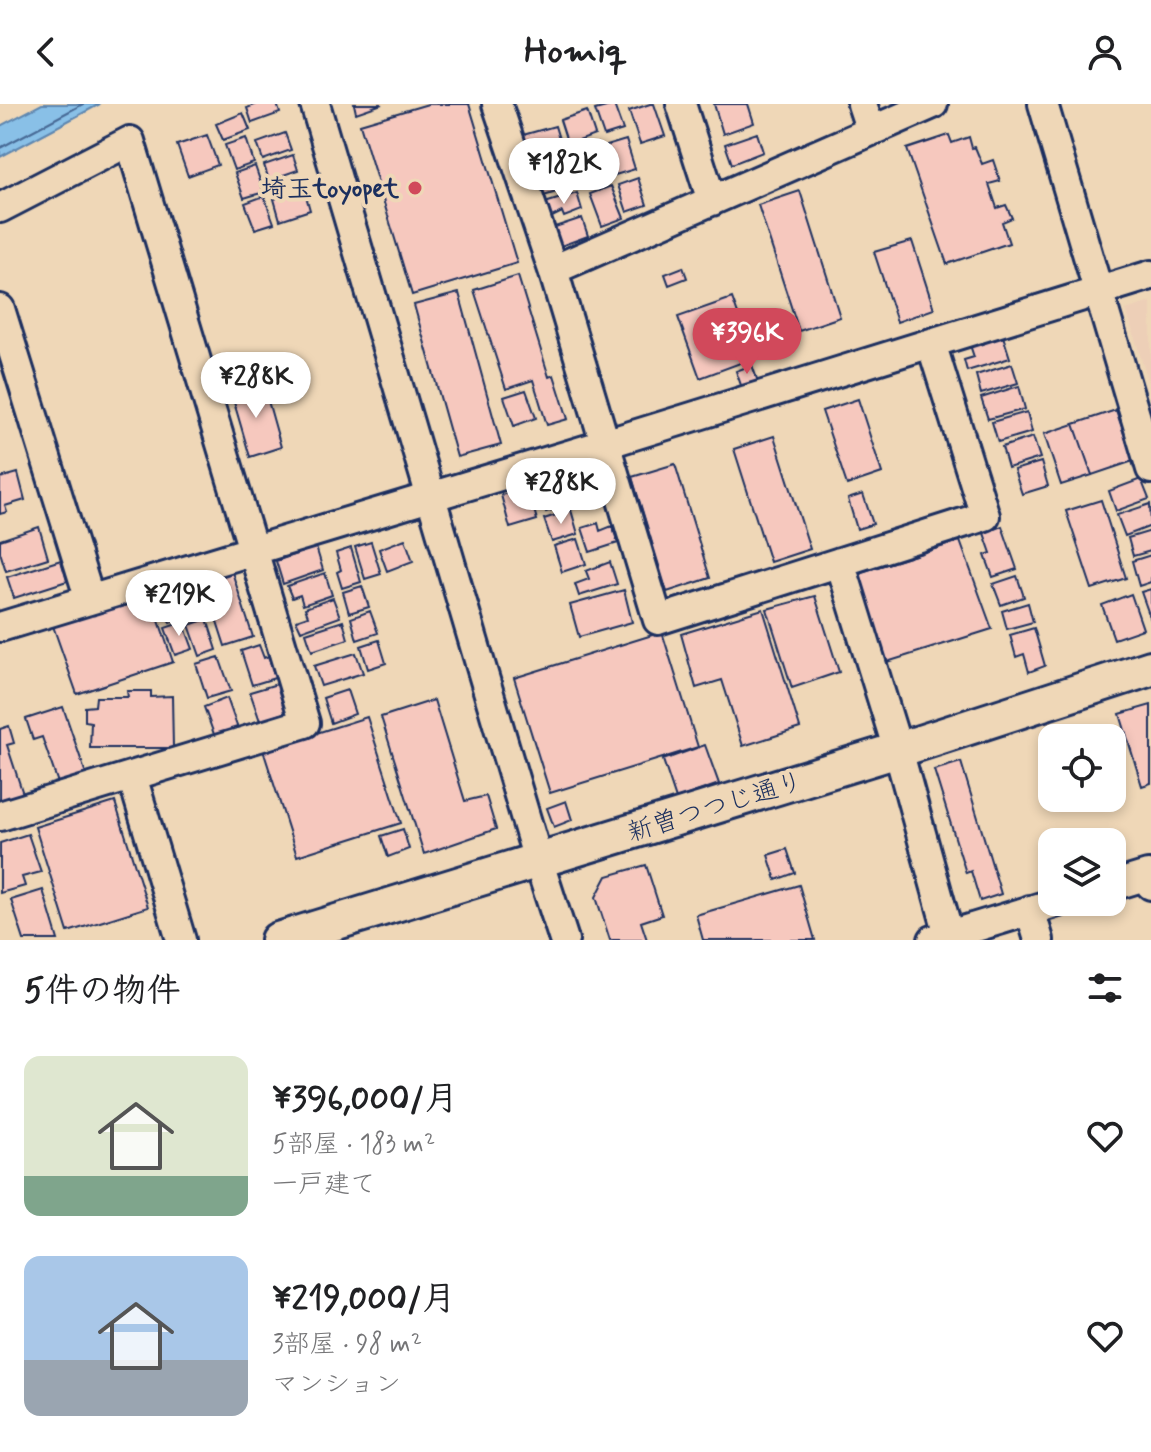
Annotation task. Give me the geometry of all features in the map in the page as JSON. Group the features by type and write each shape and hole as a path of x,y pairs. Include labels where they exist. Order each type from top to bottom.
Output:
{"street":[{"path":"315,104 564,940"},
{"path":"497,104 553,270 658,620 985,516 931,343"},
{"path":"681,104 712,201"},
{"path":"862,104 871,131"},
{"path":"553,270 933,104"},
{"path":"1043,104 1151,469"},
{"path":"0,208 130,141 305,723 0,816"},
{"path":"0,627 1151,275"},
{"path":"0,309 90,600"},
{"path":"840,562 898,750 941,938 1038,908"},
{"name":"新曽つつじ通り","path":"278,940 898,750 1151,668"},
{"path":"132,776 181,940"},
{"path":"1126,882 1148,875 1151,885"},
{"path":"1030,910 1039,940"}],"shaded area":[{"path":"1151,302 1151,390 1126,310"}],"water":[{"path":"42,104 100,104 0,157 0,126"}],"building":[{"path":"257,104 277,104 280,113 252,123 247,108"},
{"path":"354,104 382,104 356,113"},
{"path":"428,104 469,104 517,263 412,295 360,124"},
{"path":"654,104 665,136 640,144 629,111"},
{"path":"714,104 748,104 754,123 723,134"},
{"path":"614,105 623,130 604,136 595,110"},
{"path":"587,111 595,135 568,145 560,120"},
{"path":"243,113 250,130 223,140 216,124"},
{"path":"555,126 562,149 530,159 523,135"},
{"path":"285,133 291,150 263,160 257,143"},
{"path":"757,133 763,152 732,164 725,144"},
{"path":"207,135 218,165 188,176 177,145"},
{"path":"949,135 952,143 969,137 982,164 993,160 1000,181 989,184 997,208 1006,205 1012,218 1002,222 1009,243 947,264 907,149"},
{"path":"246,138 254,163 234,170 225,145"},
{"path":"626,140 635,169 615,175 606,146"},
{"path":"293,155 298,170 269,180 264,165"},
{"path":"601,156 608,181 581,189 574,165"},
{"path":"565,164 572,187 544,196 537,173"},
{"path":"255,166 264,192 244,198 235,173"},
{"path":"638,178 647,205 627,212 618,185"},
{"path":"611,186 624,218 602,226 590,194"},
{"path":"304,189 310,210 280,220 274,199"},
{"path":"800,191 840,317 799,331 758,205"},
{"path":"577,193 582,210 564,217 562,212 550,218 545,203"},
{"path":"264,196 274,223 255,229 245,203"},
{"path":"582,218 588,236 558,247 552,228"},
{"path":"912,241 934,309 897,322 874,252"},
{"path":"683,267 687,278 669,285 665,274"},
{"path":"518,276 549,377 554,375 568,419 547,425 533,380 506,389 474,290"},
{"path":"459,293 501,445 457,457 414,305"},
{"path":"732,298 754,358 700,378 678,317"},
{"path":"1003,336 1010,358 967,371 964,360 974,357 970,345"},
{"path":"1012,364 1018,383 981,394 976,375"},
{"path":"752,365 758,382 742,388 736,371"},
{"path":"263,383 281,447 250,457 231,392"},
{"path":"1019,386 1025,409 988,419 981,398"},
{"path":"526,390 536,418 514,426 504,397"},
{"path":"858,399 882,473 847,485 822,411"},
{"path":"1116,410 1133,461 1092,475 1074,424"},
{"path":"1027,412 1032,432 998,442 992,422"},
{"path":"1074,424 1092,475 1061,485 1044,434"},
{"path":"774,436 810,549 770,562 734,449"},
{"path":"1033,437 1040,458 1008,468 1002,447"},
{"path":"1041,462 1048,486 1022,494 1014,470"},
{"path":"675,464 710,578 667,592 632,477"},
{"path":"18,473 25,500 5,506 7,512 0,514 0,478"},
{"path":"560,476 569,504 546,512 537,485"},
{"path":"1141,479 1149,499 1116,511 1109,491"},
{"path":"528,488 537,520 510,528 501,495"},
{"path":"863,494 873,524 857,529 848,499"},
{"path":"1101,500 1126,578 1092,589 1066,511"},
{"path":"1150,504 1151,526 1125,536 1117,515"},
{"path":"571,510 578,534 552,542 544,519"},
{"path":"598,523 600,531 612,526 618,543 590,552 582,528"},
{"path":"1002,526 1017,569 993,577 985,555 991,553 984,533"},
{"path":"39,527 48,558 6,571 0,540"},
{"path":"1151,531 1151,551 1133,556 1128,538"},
{"path":"405,539 413,561 387,571 379,549"},
{"path":"578,539 586,564 562,572 554,546"},
{"path":"960,541 992,629 887,662 858,573"},
{"path":"371,542 381,574 365,579 355,547"},
{"path":"316,547 323,570 283,584 276,561"},
{"path":"351,548 361,582 342,588 336,553"},
{"path":"1151,555 1151,582 1139,586 1132,561"},
{"path":"61,560 67,581 14,598 7,577"},
{"path":"610,562 617,584 579,596 575,584 589,579 586,571"},
{"path":"232,572 253,637 225,646 204,581"},
{"path":"325,573 332,595 303,605 300,595 292,598 287,586"},
{"path":"1017,576 1024,597 1001,605 993,584"},
{"path":"362,586 369,607 349,613 343,592"},
{"path":"177,589 181,601 187,599 192,615 170,623 160,594"},
{"path":"1151,589 1151,620 1141,592"},
{"path":"624,590 632,622 579,637 570,605"},
{"path":"150,594 173,662 77,694 53,626"},
{"path":"1131,594 1143,629 1114,639 1102,605"},
{"path":"815,596 839,672 792,688 767,609"},
{"path":"333,598 340,617 301,631 296,620 308,616 305,608"},
{"path":"1028,603 1033,622 1007,629 1002,611"},
{"path":"763,609 800,728 743,746 722,680 696,688 681,634"},
{"path":"370,611 378,633 357,640 351,618"},
{"path":"207,619 217,650 200,656 189,625"},
{"path":"343,621 348,639 312,651 306,633"},
{"path":"183,622 193,649 175,655 165,628"},
{"path":"1034,628 1045,666 1029,672 1024,654 1016,657 1010,635"},
{"path":"662,632 698,747 550,793 514,678"},
{"path":"379,640 386,663 368,669 361,646"},
{"path":"259,645 264,658 271,655 278,677 252,685 241,651"},
{"path":"356,653 363,673 321,686 314,666"},
{"path":"219,657 231,691 207,698 196,664"},
{"path":"277,684 287,712 260,721 250,692"},
{"path":"347,690 355,714 331,723 323,698"},
{"path":"127,691 151,691 151,697 172,696 173,748 90,748 91,722 85,721 85,707 95,706 96,697 128,697"},
{"path":"227,698 238,729 215,737 204,707"},
{"path":"434,700 465,801 486,796 496,829 424,854 381,717"},
{"path":"1151,705 1151,783 1142,786 1126,734 1126,724 1123,724 1120,714"},
{"path":"63,707 87,777 59,786 42,737 33,740 26,719"},
{"path":"367,717 401,823 297,856 263,750"},
{"path":"9,726 14,743 7,745 24,797 0,803 0,729"},
{"path":"705,745 719,784 676,799 663,760"},
{"path":"961,762 1001,894 980,901 971,871 966,873 934,770"},
{"path":"566,801 572,820 554,827 547,808"},
{"path":"115,802 148,907 68,932 35,827"},
{"path":"403,829 409,849 388,857 381,836"},
{"path":"28,834 41,872 22,877 25,886 0,893 0,843"},
{"path":"787,849 795,873 776,880 768,855"},
{"path":"646,865 662,915 641,922 647,940 610,940 596,897 607,876"},
{"path":"799,885 815,940 703,940 696,915"},
{"path":"43,890 58,940 24,940 11,900"}],"place":[{"name":"埼玉toyopet","path":"415,188"}]}
